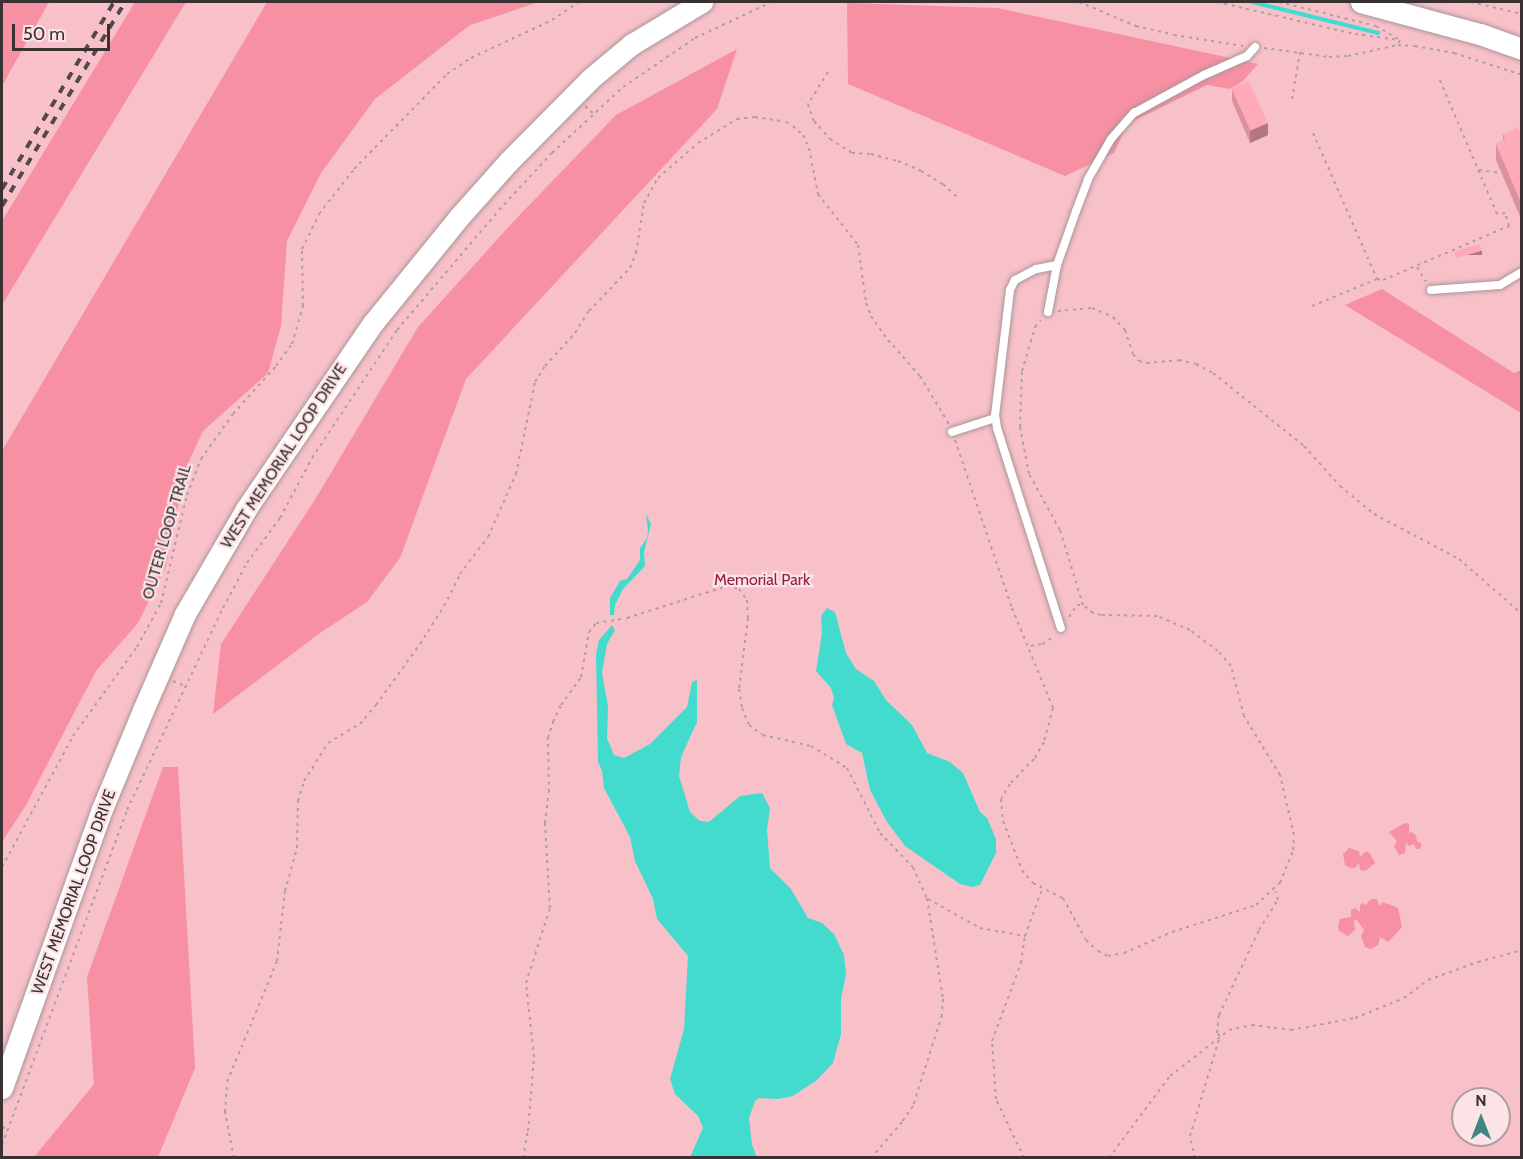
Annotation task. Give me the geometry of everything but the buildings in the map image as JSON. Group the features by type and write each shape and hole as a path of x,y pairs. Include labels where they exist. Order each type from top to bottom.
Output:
{"street":[{"name":"WEST MEMORIAL LOOP DRIVE","path":"2,1088 102,809 138,721 185,614 246,509 373,323 459,217 508,162 590,79 632,44 702,2"},
{"path":"1361,2 1480,34 1521,49"}],"lane":[{"path":"1048,312 1057,265 1088,179 1111,138 1134,113 1204,75 1247,56 1255,47"},
{"path":"1057,265 1036,269 1015,280 1010,290 995,418 1061,628"},
{"path":"1431,290 1500,285 1521,272"},
{"path":"952,432 995,418"}],"path":[{"name":"OUTER LOOP TRAIL","path":"2,867 79,726 137,647 161,603 184,504 201,459 233,414 276,366 292,344 303,306 302,249 319,214 354,169 447,74 471,58 552,20 579,2"},
{"path":"2,1145 127,810 223,608 247,563 280,518 312,458 397,330 499,210 552,153 623,87 695,38 772,2"},
{"path":"1217,2 1356,33 1400,40"},
{"path":"1279,2 1376,26 1400,40"},
{"path":"1470,3 1521,14"},
{"path":"1398,45 1400,40"},
{"path":"1439,49 1521,75"},
{"path":"1292,99 1300,52"},
{"path":"828,72 808,104 814,121 830,139 852,153 871,154 898,161 921,171 943,184 957,197"},
{"path":"1312,306 1377,279 1383,280 1509,226 1505,213 1497,214 1439,78"},
{"path":"234,1158 225,1112 227,1082 277,961 285,891 297,848 298,801 304,781 328,743 360,724 376,705 420,644 444,606 460,574 488,537 516,474 536,382 545,366 575,333 589,311 630,268 636,253 644,203 658,178 698,144 737,119 765,118 793,126 803,135 809,148 818,194 858,245 866,303 871,316 888,340 920,376 937,402 952,432 1012,608 1053,708 1044,742 1034,759 1010,784 1001,799 1000,810 1022,870 1042,889 1063,898 1086,940 1108,956 1124,953 1172,932 1247,909 1275,891 1285,876 1292,857 1292,828 1280,775 1242,710 1231,666 1218,651 1174,622 1146,614 1101,615 1087,610 1060,530 1033,484 1020,427 1020,389 1027,349 1035,327 1048,312 1092,308 1103,312 1121,324 1133,354 1139,361 1147,363 1179,360 1196,364 1213,373 1304,446 1340,486 1374,514 1454,556 1521,614"},
{"path":"1313,133 1377,279"},
{"path":"1479,170 1502,173"},
{"path":"1416,266 1431,290"},
{"path":"523,1158 528,1131 534,1058 526,983 547,920 551,897 546,823 549,792 548,738 561,705 581,677 589,632 596,623 627,618 721,587 739,589 747,600 740,689 741,708 749,725 763,735 811,746 847,768 880,833 913,867 927,898 943,999 942,1015 913,1106 871,1158"},
{"path":"1024,1158 996,1099 992,1041 1021,963 1025,936 1042,889"},
{"path":"1195,1158 1190,1141 1192,1127 1220,1036 1217,1026 1223,1004 1259,930 1278,900 1275,891"},
{"path":"927,898 980,928 1025,936"},
{"path":"1109,1158 1170,1076 1220,1036 1239,1026 1260,1025 1291,1030 1356,1018 1404,998 1428,980 1521,950"},
{"path":"2,1126 8,1129"}],"green space":[{"name":"Memorial Park","path":"2,2 1521,2 1521,1157 2,1158"}],"shaded area":[{"path":"2,2 49,2 2,86"},
{"path":"135,2 186,2 2,305 2,221"},
{"path":"267,2 539,2 470,25 375,99 321,173 287,241 281,326 268,373 203,431 185,470 166,567 138,623 96,671 26,805 2,842 2,451"},
{"path":"847,3 997,8 1258,64 1242,82 1230,89 1207,85 1127,124 1114,153 1065,176 848,84"},
{"path":"737,49 717,109 466,379 400,558 367,602 320,633 213,714 221,644 316,498 418,327 513,222 616,115"},
{"path":"1382,289 1514,373 1521,370 1521,413 1345,305"},
{"path":"163,767 178,767 195,1068 158,1157 34,1157 94,1084 87,977"},
{"path":"1405,823 1409,824 1409,833 1412,832 1417,841 1422,844 1420,849 1416,849 1414,844 1409,846 1406,843 1405,853 1399,855 1394,846 1397,841 1389,832"},
{"path":"1349,848 1359,851 1360,857 1365,852 1369,852 1375,863 1365,871 1360,870 1359,863 1355,868 1350,868 1345,865 1343,854"},
{"path":"1372,899 1377,899 1379,906 1383,902 1398,908 1402,927 1388,942 1380,937 1378,945 1371,949 1365,947 1361,936 1364,930 1356,919 1354,921 1355,930 1348,936 1339,931 1338,925 1340,919 1351,917 1351,910 1355,908 1360,912 1360,905 1363,903 1365,905"}],"water":[{"path":"646,514 651,524 644,552 645,566 623,589 615,605 614,615 610,615 610,598 620,581 627,579 640,560 640,548 647,538 648,531"},
{"path":"827,608 835,612 846,653 856,669 874,681 886,700 912,725 927,753 950,762 963,773 980,812 987,818 996,839 996,853 980,885 972,887 960,884 905,846 887,822 870,790 862,753 846,744 832,705 834,698 831,688 816,671 822,633 821,616"},
{"path":"612,625 615,630 607,644 602,673 608,706 607,738 614,755 624,758 650,744 687,707 692,682 697,680 697,722 681,757 679,776 690,812 700,821 709,822 740,796 762,793 770,808 767,830 770,868 791,889 808,918 822,923 834,934 844,955 846,974 841,999 841,1034 833,1063 817,1080 793,1096 778,1099 759,1098 755,1101 749,1118 752,1145 757,1157 690,1157 703,1128 698,1116 675,1094 670,1079 684,1029 688,956 657,919 653,899 635,861 630,837 604,788 602,771 598,762 596,655 599,640"}],"waterway":[{"path":"1252,2 1378,33"}],"railway":[{"path":"2,189 114,2"},
{"path":"2,206 125,2"}]}
